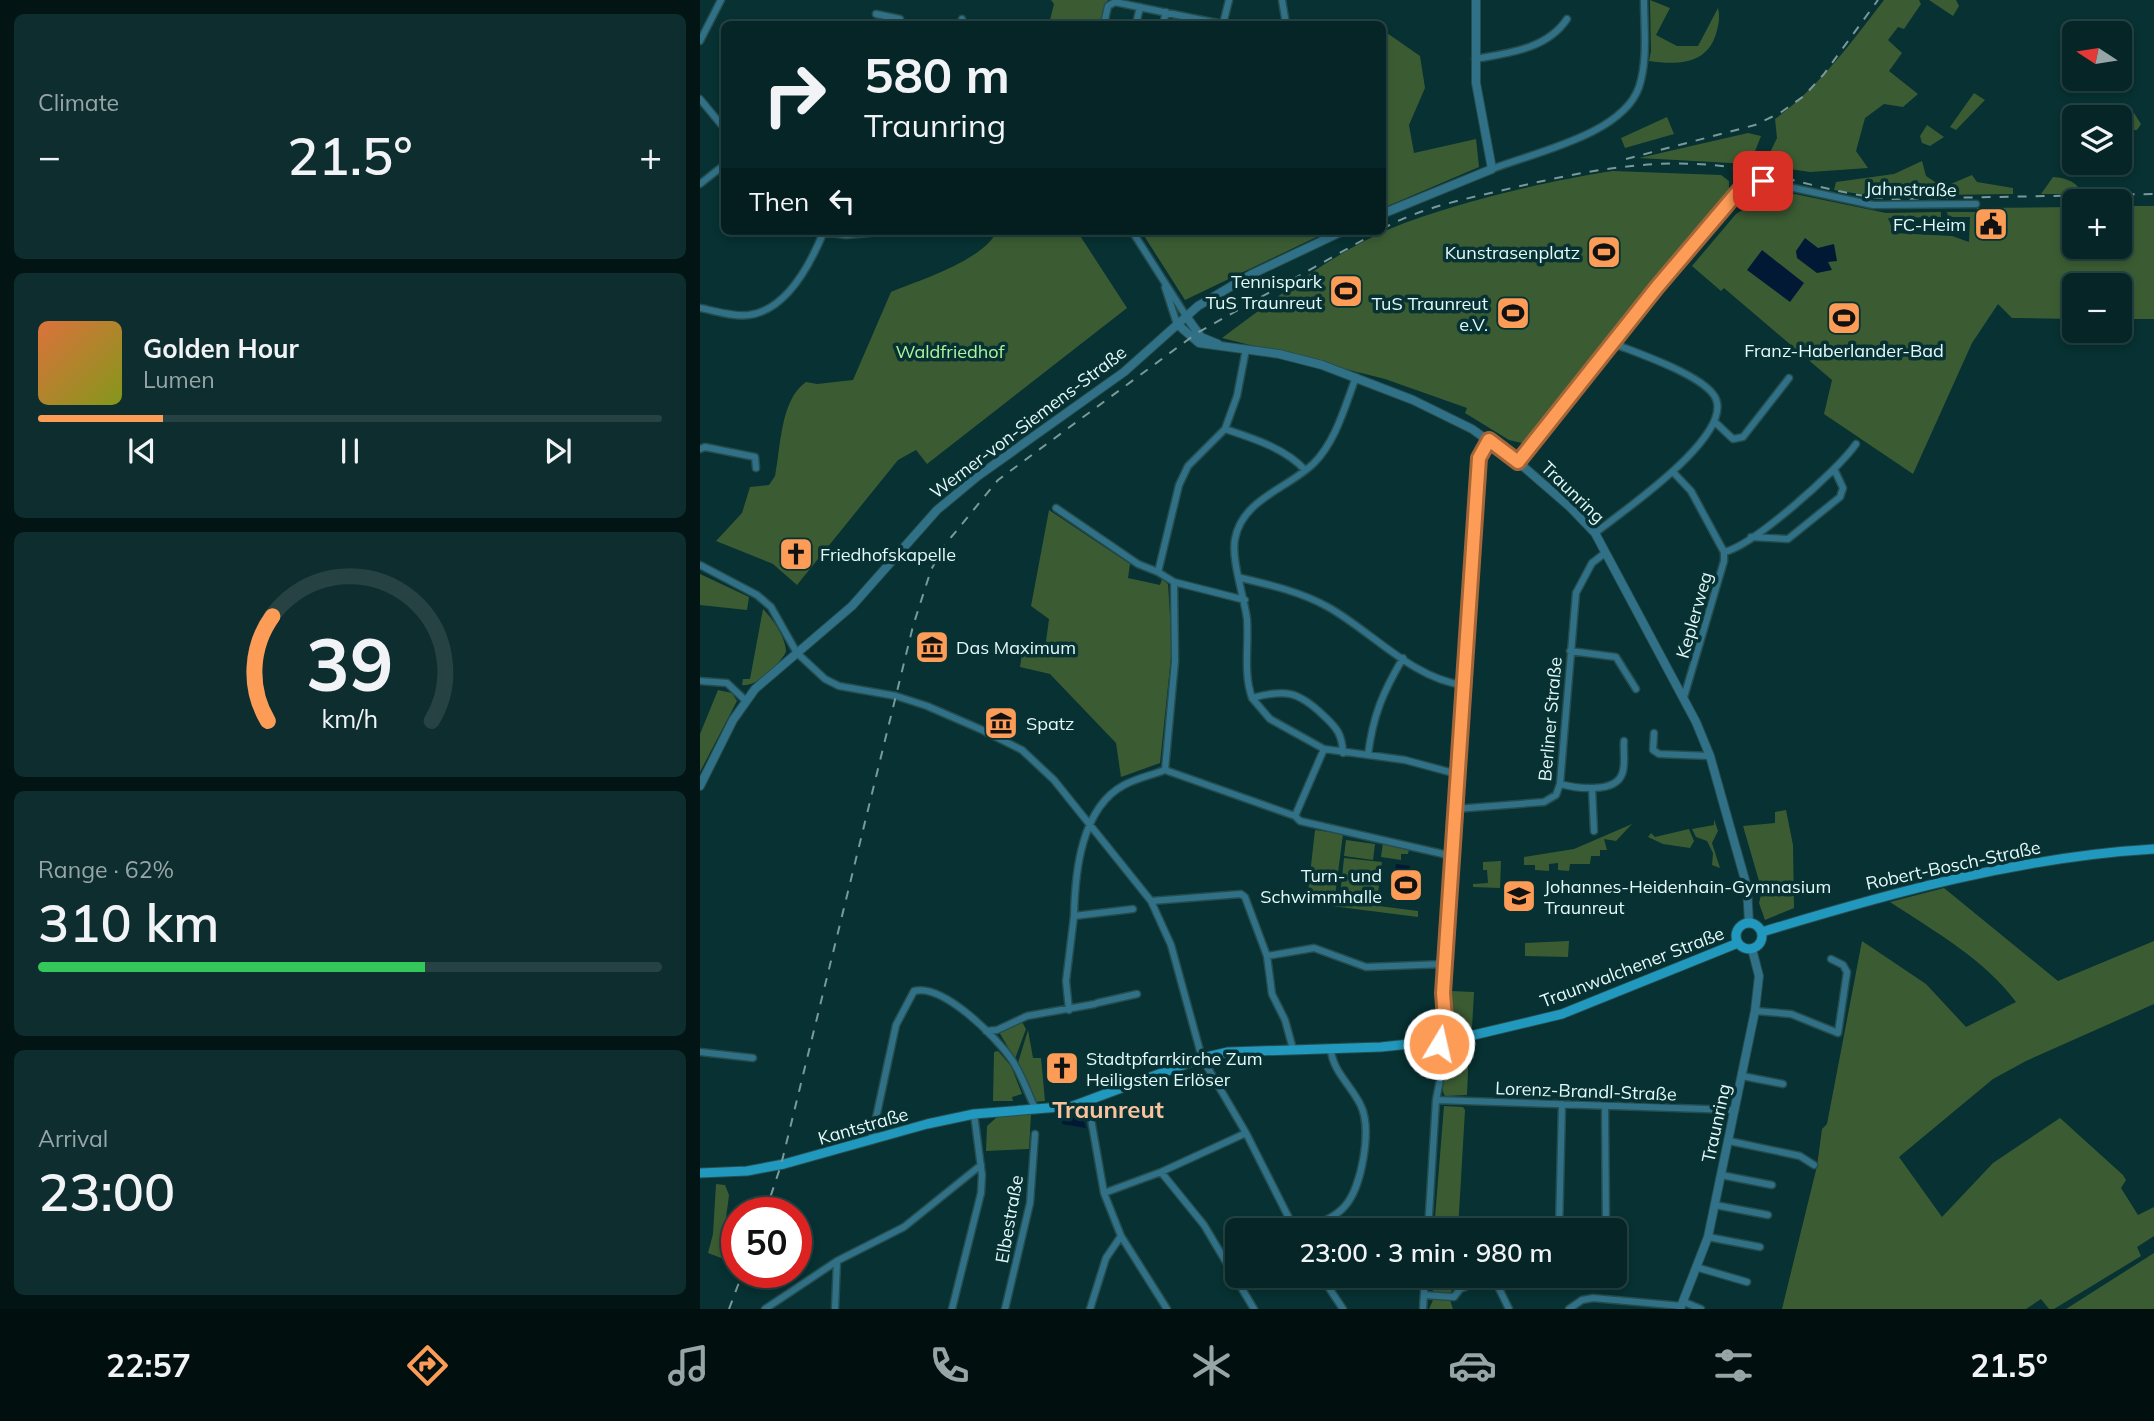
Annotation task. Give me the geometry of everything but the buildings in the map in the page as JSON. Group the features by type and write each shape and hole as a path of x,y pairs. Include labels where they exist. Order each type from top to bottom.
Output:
{"main road":[{"name":"Robert-Bosch-Straße","path":"1762,932 1884,895 1958,878 2082,856 2154,849"},
{"path":"1749,923 1757,925 1762,932 1761,943 1752,949 1738,943 1738,930 1749,923"},
{"name":"Traunwalchener Straße","path":"1457,1039 1562,1014 1738,943"},
{"path":"1202,1058 1240,1051 1331,1049 1438,1041 1446,1031 1452,1032 1457,1039 1454,1047 1446,1049 1438,1041"},
{"name":"Kantstraße","path":"700,1173 773,1167 927,1124 974,1114 1036,1110 1088,1102 1202,1058"}],"street":[{"path":"700,41 702,28 721,0"},
{"path":"1224,21 1229,0"},
{"path":"1282,0 1286,21"},
{"path":"1475,0 1475,59 1479,111 1492,169"},
{"path":"1386,212 1606,126 1626,110 1639,86 1643,64 1644,0"},
{"path":"1105,21 1111,2 1166,12 1192,21"},
{"path":"1137,21 1140,7"},
{"path":"1164,21 1166,12"},
{"path":"876,14 900,19 899,21"},
{"path":"1475,59 1525,49 1546,40 1556,35 1567,19"},
{"path":"700,99 721,124"},
{"path":"700,184 721,167"},
{"name":"Jahnstraße","path":"1518,462 1612,343 1747,181 1766,182 1873,205 1976,204"},
{"path":"700,308 750,315 774,305 796,281 822,235"},
{"path":"1134,235 1186,316"},
{"name":"Werner-von-Siemens-Straße","path":"700,786 718,747 746,700 852,606 937,510 978,476 1124,372 1186,316 1235,283 1335,235"},
{"path":"1164,285 1177,324"},
{"name":"Traunring","path":"1186,316 1201,337 1221,345"},
{"name":"Traunring","path":"1177,324 1199,344 1246,349 1311,362 1356,377 1463,424 1489,440 1548,486 1595,533 1684,697 1710,757 1747,887 1749,923"},
{"path":"1595,533 1673,471 1696,449 1716,423 1717,401 1708,389 1661,363 1612,343"},
{"path":"1158,572 1179,485 1188,466 1225,429 1237,396 1246,349"},
{"path":"1356,377 1328,446 1305,470 1258,503 1237,530 1234,542 1245,600 1247,683 1252,698 1270,719 1324,749 1405,760 1457,774"},
{"path":"1716,423 1733,439 1743,437 1789,378"},
{"path":"1225,429 1253,438 1297,461 1305,470"},
{"path":"1446,1031 1445,964 1478,462 1489,440"},
{"path":"1724,552 1751,537 1835,471 1856,444"},
{"path":"700,449 705,447 755,457 756,468"},
{"name":"Keplerweg","path":"1673,471 1691,491 1724,552 1724,561 1684,697"},
{"path":"1751,537 1788,538 1840,497 1843,488 1835,471"},
{"path":"1056,508 1138,564 1174,582 1245,600"},
{"name":"Berliner Straße","path":"1455,809 1544,802 1556,795 1560,784 1578,586 1592,563 1605,553"},
{"path":"700,565 757,595 771,607 797,653 825,680 839,686 896,696 928,706 1022,750 1054,779 1151,901 1171,945 1202,1058 1246,1133 1289,1218"},
{"path":"1241,578 1283,588 1327,607 1426,673 1463,685"},
{"path":"1165,770 1175,661 1174,582"},
{"path":"1570,651 1616,657 1636,689"},
{"path":"1368,755 1372,720 1384,690 1403,658"},
{"path":"700,681 727,683 746,700"},
{"path":"1252,698 1279,692 1307,699 1339,730 1343,753"},
{"path":"1654,733 1653,750 1659,754 1710,757"},
{"path":"1560,784 1592,788 1619,779 1623,773 1624,741"},
{"path":"1295,816 1324,749"},
{"path":"1069,1010 1066,981 1078,870 1091,823 1121,787 1165,770 1295,816 1304,822 1452,856"},
{"path":"1592,788 1594,831"},
{"path":"1151,901 1241,894 1248,902 1267,956 1266,969 1272,994 1285,1020 1293,1049"},
{"path":"1074,916 1133,909"},
{"path":"1267,956 1314,948 1366,967 1412,963 1445,964"},
{"name":"Traunring","path":"1682,1306 1699,1268 1708,1237 1755,1011 1759,976 1752,949"},
{"path":"1755,1011 1791,1014 1838,1033 1847,972 1843,965 1831,959"},
{"path":"871,1141 896,1025 914,991 924,988 934,990 986,1031 1014,1064 1036,1110"},
{"path":"986,1031 998,1030 1027,1016 1069,1010 1137,994"},
{"path":"1325,1218 1344,1208 1353,1195 1363,1154 1363,1110 1333,1062 1331,1049"},
{"path":"1429,1218 1436,1100 1446,1049"},
{"path":"700,1052 753,1058"},
{"name":"Traunring","path":"1742,1076 1783,1084"},
{"name":"Lorenz-Brandl-Straße","path":"1436,1100 1735,1110"},
{"path":"1088,1102 1104,1193 1121,1236 1167,1309"},
{"path":"1559,1218 1562,1104"},
{"path":"1605,1106 1605,1218"},
{"path":"952,1309 980,1201 981,1165 974,1114"},
{"path":"1104,1193 1161,1172 1246,1133"},
{"name":"Elbestraße","path":"1005,1309 1030,1203 1035,1134"},
{"path":"1729,1141 1800,1156 1814,1165"},
{"path":"765,1309 837,1261 904,1227 981,1165"},
{"path":"1161,1172 1205,1225 1254,1309"},
{"name":"Traunring","path":"1721,1175 1772,1185"},
{"path":"1715,1205 1768,1215"},
{"path":"1090,1309 1106,1258 1121,1236"},
{"path":"1708,1237 1760,1247"},
{"path":"835,1309 837,1261"},
{"path":"1699,1268 1747,1282"},
{"path":"1329,1288 1343,1309"},
{"path":"1423,1309 1424,1288"},
{"path":"1424,1295 1452,1297 1463,1288"},
{"path":"1498,1288 1509,1309"},
{"path":"1569,1309 1577,1303 1593,1298 1701,1309"}],"green space":[{"path":"1051,0 1108,0 1103,21 1050,21 1054,4"},
{"path":"1650,0 1670,8 1656,35 1677,46 1698,46 1718,8 1718,27 1707,50 1700,56 1681,62 1649,61"},
{"path":"1884,0 1919,0 1921,4 1904,29 1898,27 1888,40 1902,53 1889,71 1918,94 1903,107 1884,104 1865,118 1856,151 1868,168 1810,172 1764,165 1777,138 1775,119 1820,78"},
{"path":"1929,0 1956,0 1959,6 1953,16"},
{"path":"1387,33 1420,56 1425,88 1409,125 1414,153 1476,139 1479,167 1386,207"},
{"path":"1974,93 1985,100 1956,130 1950,127"},
{"path":"2132,113 2141,124 2137,130 2132,130"},
{"path":"1667,117 1674,134 1625,148 1621,138"},
{"path":"1927,125 1944,137 1930,146 1922,143 1920,136"},
{"path":"1748,133 1761,136 1750,164 1639,158"},
{"path":"1922,161 1926,176 1938,184 1879,197 1834,190 1836,182 1894,174"},
{"name":"TuS Traunreut e.V.","path":"1613,171 1721,175 1729,181 1729,195 1526,444 1509,440 1465,413 1467,408 1385,379 1222,338 1325,264 1377,235 1386,235 1386,231 1392,228 1443,210 1559,181"},
{"path":"1972,175 1977,182 2013,188 2013,194 1939,195 1939,189"},
{"path":"2053,177 2070,181 2079,189 2062,189 2062,194 2041,194"},
{"name":"Franz-Haberlander-Bad","path":"1756,186 1886,213 1941,212 1941,217 1888,218 1894,233 1952,236 1969,242 1970,217 1948,217 1947,212 1977,212 1977,208 2062,207 2062,259 2132,259 2132,206 2154,206 2154,319 2132,319 2132,273 2062,273 2062,319 2012,318 1998,304 1972,343 1913,474 1824,414 1832,380 1724,288 1721,291 1692,266 1736,214 1747,207"},
{"name":"Waldfriedhof","path":"994,235 1080,235 1127,308 927,464 916,450 898,460 797,585 773,564 716,541 742,513 750,487 769,485 775,476 786,412 797,390 806,382 817,384 853,380 891,292 965,260"},
{"path":"1144,235 1321,235 1185,300"},
{"path":"1049,510 1130,564 1128,578 1160,585 1162,579 1168,584 1172,647 1160,763 1121,777 1116,743 1050,674 1020,667 1023,647 1045,649 1049,619 1031,606"},
{"path":"700,574 749,597 747,610 700,605"},
{"path":"763,609 778,629 786,652 767,674 754,683 742,685 743,679 750,679"},
{"path":"718,690 732,693 737,701 700,772 700,734"},
{"path":"1786,810 1793,845 1794,908 1765,920 1759,903 1762,891 1743,826 1775,823 1775,812"},
{"path":"1714,819 1718,831 1712,843 1720,868 1712,865 1713,853 1707,841 1696,837 1692,829 1714,825"},
{"path":"1632,824 1616,841 1604,839 1607,850 1600,850 1600,856 1591,856 1590,864 1570,864 1569,871 1558,870 1558,863 1549,864 1549,871 1535,870 1535,865 1524,865 1524,857 1574,849"},
{"path":"1689,829 1694,841 1690,848 1663,844 1648,837 1651,833 1655,837"},
{"path":"1315,830 1343,834 1335,896 1308,892"},
{"path":"1346,840 1375,844 1373,860 1344,856"},
{"path":"1383,843 1409,849 1408,854 1401,854 1401,860 1381,857"},
{"path":"1344,858 1382,862 1377,900 1340,896"},
{"path":"1501,861 1500,888 1473,887 1473,884 1488,883 1483,862"},
{"path":"1944,888 2058,981 2154,941 2154,1004 2026,1061 1993,1079 1899,1157 1942,1217 1993,1163 2060,1118 2123,1175 2126,1180 2121,1188 2138,1215 2154,1207 2154,1236 2137,1247 2141,1256 2054,1309 2049,1309 2041,1299 2026,1309 1782,1309 1817,1166 1822,1129 1827,1124 1862,941 1926,984 1966,1027 2016,1002 1974,959 1890,902"},
{"path":"1293,895 1418,911 1418,917 1292,901"},
{"path":"1569,941 1568,957 1525,956 1525,943"},
{"path":"1450,991 1474,992 1472,1028 1459,1027 1451,1017"},
{"path":"1022,1022 1026,1029 1015,1059 999,1032"},
{"path":"1028,1030 1033,1058 1041,1058 1045,1101 1034,1102 1017,1066"},
{"path":"1469,1045 1467,1095 1445,1096 1442,1082 1447,1067 1457,1054"},
{"path":"998,1051 1011,1066 1022,1094 1012,1097 1013,1101 993,1101 994,1052"},
{"path":"1444,1106 1463,1107 1465,1110 1459,1218 1435,1218"},
{"path":"1031,1114 1029,1149 986,1151 987,1126 997,1117"},
{"path":"716,1184 725,1185 729,1195 721,1197 721,1258 708,1253 713,1234"},
{"path":"2154,1253 2154,1309 2066,1309"},
{"path":"1431,1288 1452,1288 1451,1293 1434,1292"},
{"path":"1433,1300 1450,1300 1453,1309 1429,1309"}],"water":[{"path":"1805,238 1818,248 1834,244 1837,261 1828,262 1832,270 1817,273 1797,258 1796,251"},
{"path":"1762,250 1804,283 1790,302 1747,270"},
{"path":"1396,864 1410,866 1406,893 1393,892"},
{"path":"1082,1116 1086,1128 1062,1124 1062,1118"}],"railway":[{"path":"1626,159 1755,125 1780,113 1804,96 1824,74 1878,0"},
{"path":"1386,227 1410,216 1469,198 1585,173 1642,165 1700,164 1730,167 1850,193 1891,199 2154,194"},
{"path":"770,1197 781,1165 913,626 931,570 944,546 998,480 1197,333 1372,235"},
{"path":"729,1309 737,1288"}],"place":[{"name":"FC-Heim","path":"1991,224"},
{"name":"Kunstrasenplatz","path":"1604,252"},
{"name":"Tennispark TuS Traunreut","path":"1346,291"},
{"name":"TuS Traunreut e.V.","path":"1513,313"},
{"name":"Franz-Haberlander-Bad","path":"1844,318"},
{"name":"Friedhofskapelle","path":"796,554"},
{"name":"Das Maximum","path":"932,647"},
{"name":"Spatz","path":"1001,723"},
{"name":"Turn- und Schwimmhalle","path":"1406,885"},
{"name":"Johannes-Heidenhain-Gymnasium Traunreut","path":"1519,896"},
{"name":"Stadtpfarrkirche Zum Heiligsten Erlöser","path":"1062,1068"}],"district":[{"name":"Traunreut","path":"1108,1109"}],"route":[{"path":"1439,1044 1439,1036 1446,1031 1443,993 1479,458 1489,440 1518,462 1657,287 1747,181 1763,181"}]}
